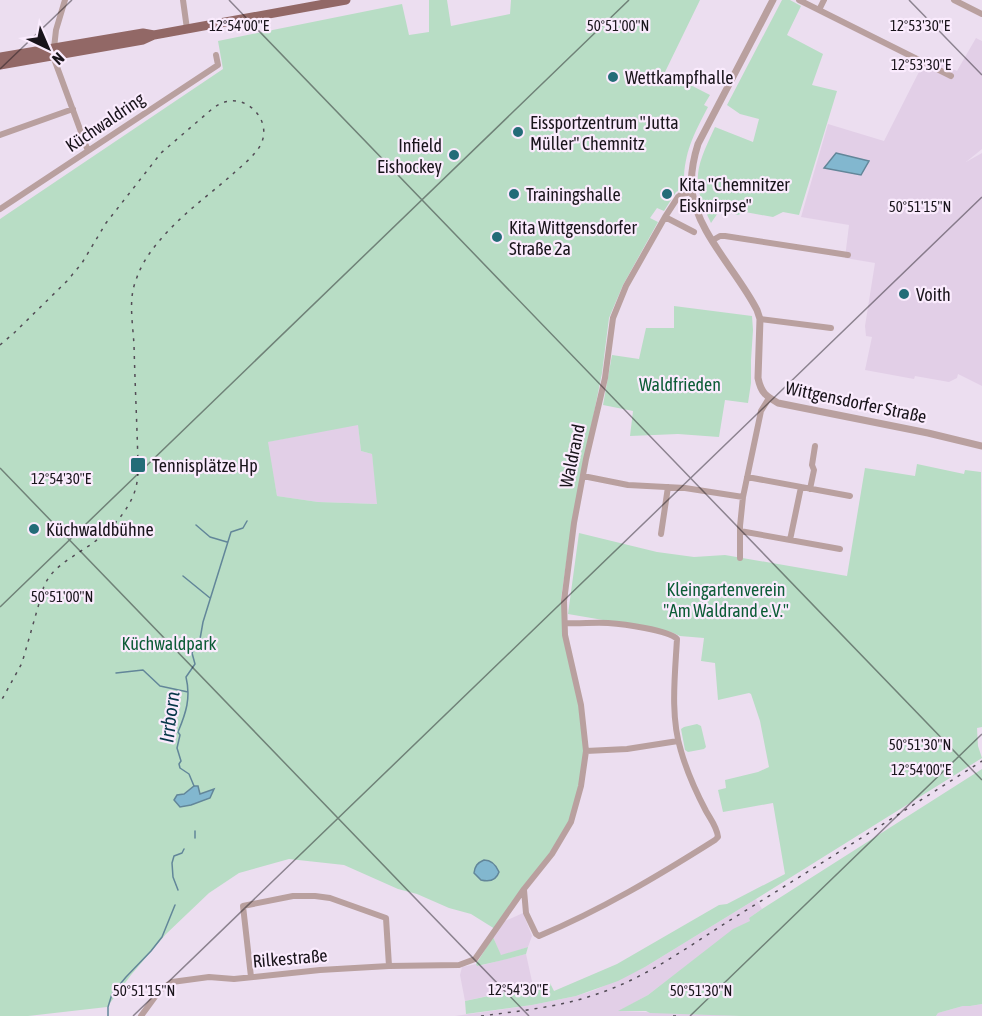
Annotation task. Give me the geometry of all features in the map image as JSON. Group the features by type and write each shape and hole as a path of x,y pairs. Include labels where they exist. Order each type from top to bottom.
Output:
{"main road":[{"path":"0,57 143,40 154,35 346,0"},
{"path":"0,65 53,52"}],"street":[{"path":"65,0 56,30 53,52 88,150"},
{"path":"183,0 187,29"},
{"name":"Wittgensdorfer Straße","path":"773,0 698,144 693,162 692,192 698,215 751,298 760,320 758,378 760,388 769,398 778,403 982,446"},
{"path":"799,0 951,76"},
{"path":"819,10 824,0"},
{"path":"954,0 982,14"},
{"name":"Küchwaldring","path":"0,209 218,65 216,55"},
{"path":"0,135 73,109"},
{"name":"Waldrand","path":"459,965 475,959 552,854 571,822 581,786 586,751 581,705 565,635 564,601 574,523 605,378 613,318 626,286 665,217 678,197 692,192"},
{"path":"665,217 694,232"},
{"path":"713,240 725,236 848,255"},
{"path":"760,320 831,328"},
{"path":"740,558 743,497 760,411 769,398"},
{"path":"810,489 815,446"},
{"path":"583,476 628,485 705,490 743,497"},
{"path":"747,477 850,496"},
{"path":"661,534 668,487"},
{"path":"790,540 801,487"},
{"path":"740,531 840,549"},
{"path":"524,890 526,913 539,936 650,880 718,837 718,832 694,785 678,741 674,696 677,639 671,634 609,623 565,623"},
{"path":"586,751 627,749 678,741"},
{"path":"251,977 243,906 293,896 330,898 386,918 389,966"},
{"name":"Rilkestraße","path":"141,1016 159,990 172,982 210,977 223,979 320,970 459,965"}],"shaded area":[{"path":"976,38 982,41 982,149 966,162 982,153 982,386 958,374 957,378 949,382 915,376 914,379 865,370 872,337 866,336 865,326 875,263 845,258 849,225 801,217 828,124 884,141 927,56 957,71"},
{"path":"358,424 361,451 372,454 378,504 318,502 277,496 267,442"},
{"path":"756,899 762,909 749,918 751,921 733,930 648,995 619,1011 741,1016 455,1016 532,1005 595,990 645,967"},
{"path":"523,913 532,936 528,947 501,956 493,937 505,921"},
{"path":"526,954 533,986 465,1001 460,975 462,967 476,964 479,966"},
{"path":"982,1004 982,1016 936,1016 938,1013 963,1006"}],"green space":[{"name":"Küchwaldpark","path":"429,0 447,0 451,26 510,14 511,0 700,0 665,72 710,95 704,105 708,107 689,148 684,176 680,176 680,182 684,182 683,188 676,192 664,211 657,208 650,218 658,222 623,285 609,318 602,373 572,522 561,599 576,684 584,750 579,785 569,822 550,854 495,929 471,914 398,889 344,865 289,859 239,873 209,893 166,934 107,1007 28,1016 0,1016 0,219 223,69 218,41 402,4 409,35 429,32","holes":["358,425 361,451 372,454 377,504 318,502 277,496 268,442"]},
{"path":"782,0 790,0 801,6 787,35 823,54 812,85 837,91 799,215 783,212 773,217 745,212 738,215 720,210 711,223 698,185 703,153 715,127 753,142 759,119 740,114 727,105"},
{"name":"Waldfrieden","path":"674,306 752,316 751,383 748,403 725,400 719,437 678,434 630,436 633,411 603,405 612,355 639,359 646,328 674,328"},
{"name":"Kleingartenverein \"Am Waldrand e.V.\"","path":"917,464 964,474 965,470 981,472 982,727 977,728 978,746 982,758 756,899 618,981 576,996 466,1014 465,1001 550,983 554,991 617,964 719,905 727,904 785,874 773,803 723,812 718,790 726,788 725,780 769,767 760,721 751,694 718,700 715,663 701,661 704,638 680,636 671,632 568,614 579,533 657,552 694,557 725,555 847,576 865,468 915,476"},
{"path":"697,724 701,726 706,747 688,752 685,750 681,729"},
{"path":"982,769 982,1004 963,1006 938,1013 936,1016 741,1016 618,1011 648,995 733,929 750,921 749,918 762,909"},
{"path":"493,937 501,955 528,947 526,954 477,966 476,964"}],"water":[{"path":"836,153 869,161 861,175 824,168"},
{"path":"194,786 198,786 200,794 214,789 210,798 180,807 174,800 177,795 184,794"},
{"path":"484,860 493,863 499,872 492,880 481,880 474,873 477,865"}],"waterway":[{"name":"Irrborn","path":"194,786 189,774 180,768 181,761 177,748 180,735 178,732 188,699 186,677 195,664 192,653 200,639 203,622 231,532 243,528 247,521"},
{"path":"196,525 210,537 227,542"},
{"path":"183,576 210,598"},
{"path":"116,673 143,670 160,686 188,692"},
{"path":"195,831 195,838"},
{"name":"Irrborn","path":"178,890 173,877 172,863 174,856 182,853 184,849"},
{"path":"108,1016 112,994 162,937 175,905"}],"railway":[{"path":"0,345 67,281 82,263 106,223 161,153 220,104 237,101 246,104 256,112 262,122 264,134 258,150 170,229 153,249 140,270 134,286 132,308 138,464 136,487 128,505 116,522 92,544 61,565 47,580 22,663 0,703"},
{"path":"481,1016 569,1002 597,994 633,979 683,950 982,761"}],"place":[{"name":"Wettkampfhalle","path":"613,77"},
{"name":"Eissportzentrum \"Jutta Müller\" Chemnitz","path":"518,132"},
{"name":"Infield Eishockey","path":"454,155"},
{"name":"Trainingshalle","path":"514,194"},
{"name":"Kita \"Chemnitzer Eisknirpse\"","path":"667,194"},
{"name":"Kita Wittgensdorfer Straße 2a","path":"497,237"},
{"name":"Voith","path":"904,294"},
{"name":"Tennisplätze Hp","path":"138,465"},
{"name":"Küchwaldbühne","path":"34,529"}]}
